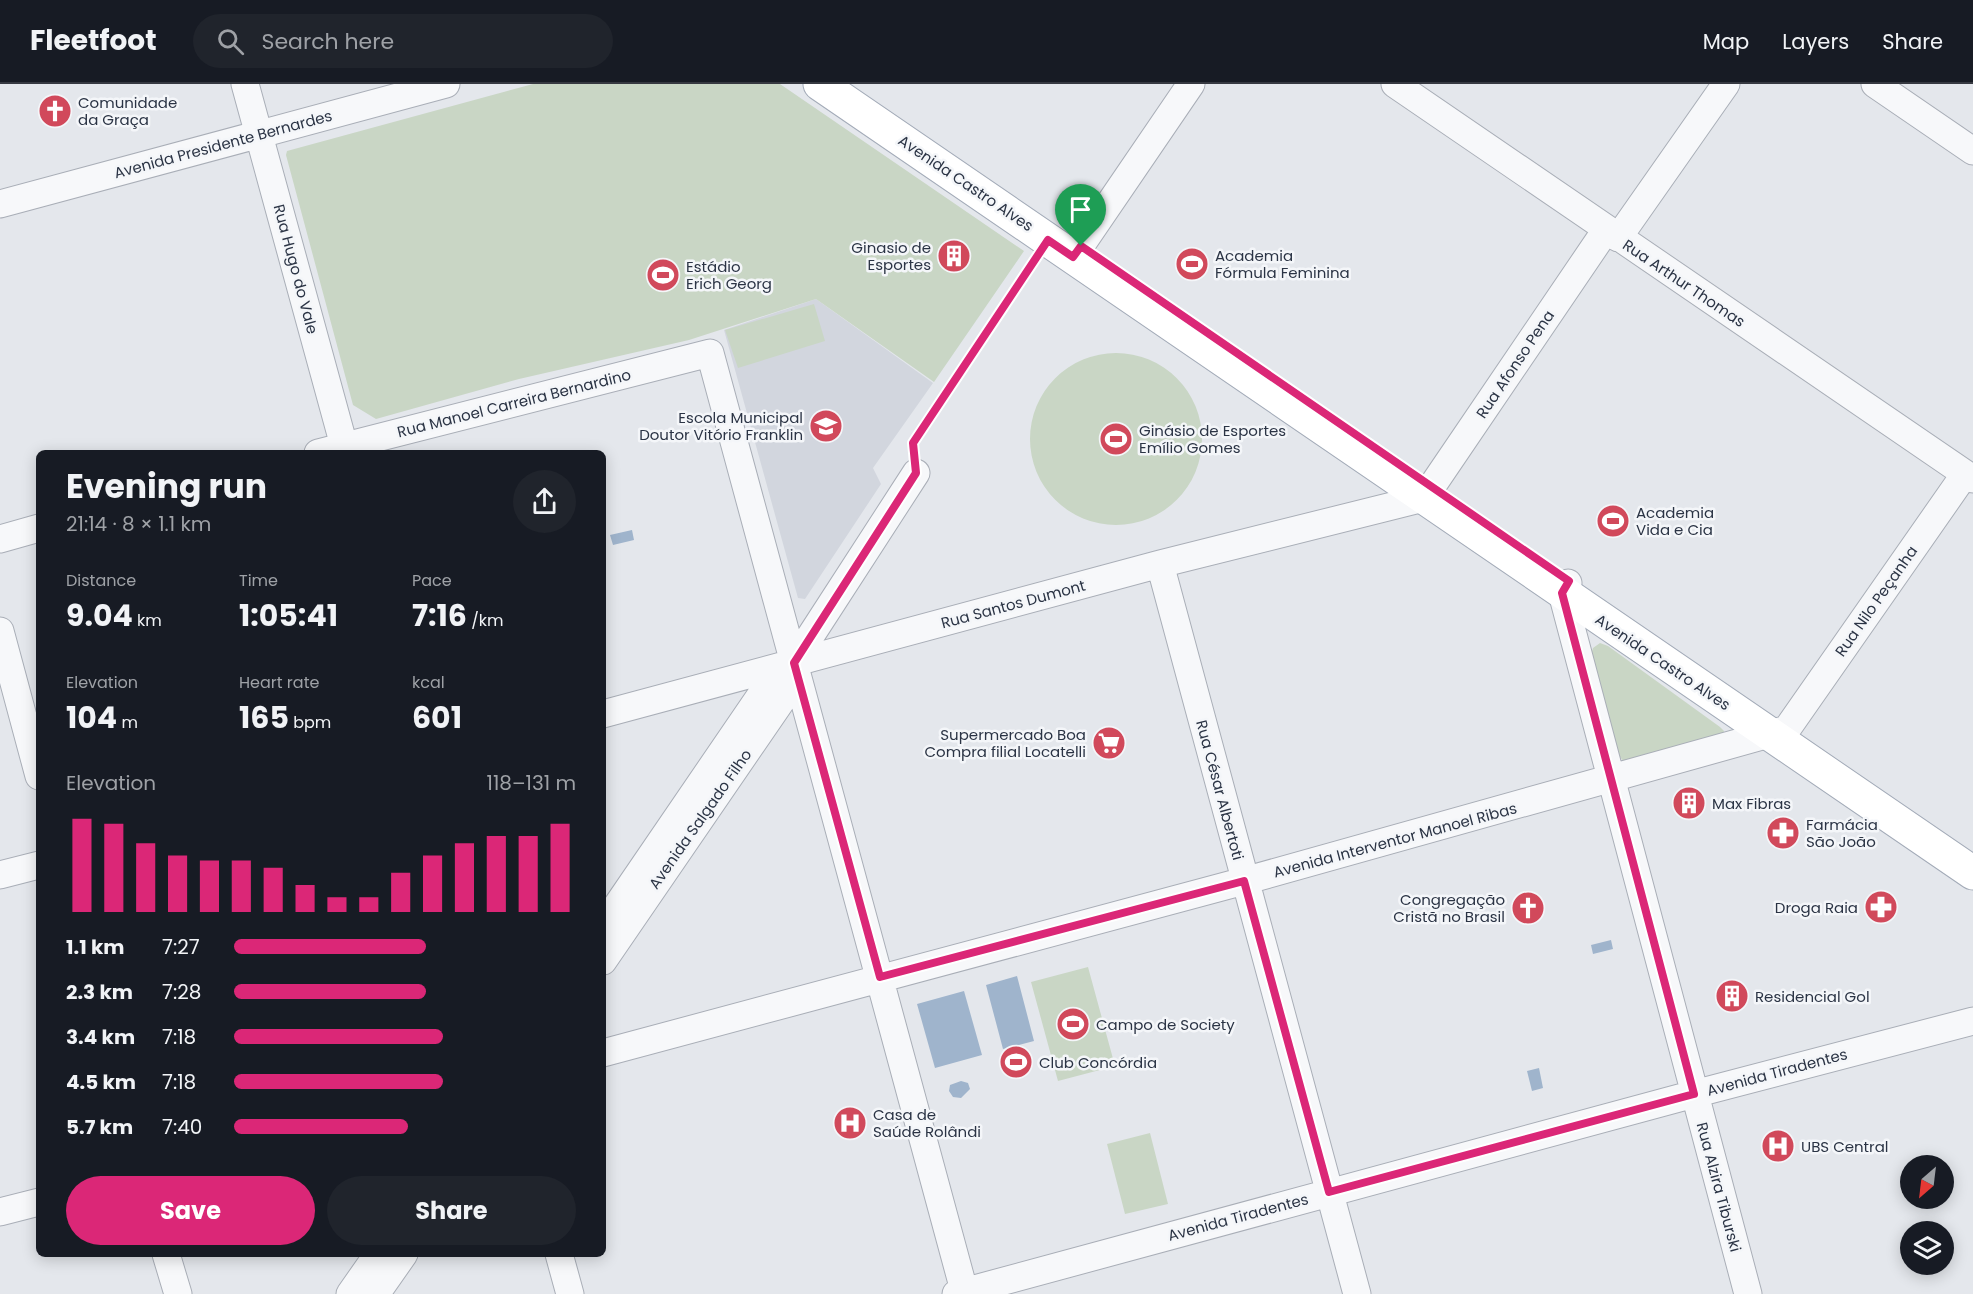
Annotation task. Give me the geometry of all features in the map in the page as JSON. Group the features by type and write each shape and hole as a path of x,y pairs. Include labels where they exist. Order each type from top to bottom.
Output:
{"main road":[{"name":"Avenida Castro Alves","path":"820,84 914,140"},
{"name":"Avenida Castro Alves","path":"844,84 914,140 1913,824 1973,873"},
{"name":"Avenida Castro Alves","path":"1913,824 1973,856"}],"street":[{"name":"Rua Hugo do Vale","path":"245,84 346,449"},
{"name":"Avenida Presidente Bernardes","path":"0,204 257,127 388,84"},
{"name":"Avenida Presidente Bernardes","path":"0,189 446,84"},
{"path":"1068,247 1191,84"},
{"name":"Rua Arthur Thomas","path":"1395,84 1969,476"},
{"name":"Rua Afonso Pena","path":"1428,492 1612,234 1726,84"},
{"path":"1875,84 1973,151"},
{"name":"Rua Manoel Carreira Bernardino","path":"346,449 710,353 790,669"},
{"name":"Avenida Salgado Filho","path":"606,955 638,893 790,669 916,473"},
{"name":"Rua Nilo Peçanha","path":"1778,732 1969,476"},
{"name":"Rua Santos Dumont","path":"606,713 790,669 1160,564 1428,492"},
{"path":"0,538 36,529"},
{"name":"Rua César Albertoti","path":"1160,564 1357,1294"},
{"name":"Rua Alzira Tiburski","path":"1566,587 1611,780 1748,1294"},
{"path":"0,630 36,765"},
{"path":"790,669 880,977 962,1293"},
{"name":"Avenida Interventor Manoel Ribas","path":"606,1052 1244,881 1778,732"},
{"path":"0,875 36,866"},
{"name":"Avenida Salgado Filho","path":"606,923 638,893"},
{"name":"Avenida Tiradentes","path":"962,1293 1329,1192 1973,1021"},
{"path":"0,1212 36,1203"},
{"path":"167,1257 178,1294"},
{"path":"351,1294 376,1257"},
{"path":"376,1294 402,1257"},
{"path":"560,1257 570,1294"}],"path":[{"path":"916,473 913,443 1068,247"}],"shaded area":[{"name":"Escola Municipal Doutor Vitório Franklin","path":"816,299 933,383 873,468 881,484 805,599 798,598 724,330"}],"green space":[{"name":"Estádio Erich Georg","path":"533,84 780,84 1024,251 934,382 816,299 689,340 519,379 376,419 353,405 286,155 287,151"},
{"path":"814,304 825,341 738,368 725,330"},
{"name":"Ginásio de Esportes Emílio Gomes","path":"1116,353 1133,354 1149,359 1164,367 1177,378 1188,391 1196,406 1201,422 1201,456 1196,472 1188,487 1177,500 1164,511 1149,519 1133,524 1116,525 1099,524 1083,519 1068,511 1055,500 1044,487 1036,472 1031,456 1030,439 1031,422 1036,406 1044,391 1055,378 1068,367 1083,359 1099,354"},
{"path":"1600,643 1608,646 1720,727 1724,731 1723,736 1625,763 1620,757 1591,655 1593,648"},
{"name":"Campo de Society","path":"1088,967 1115,1066 1058,1081 1031,982"},
{"path":"1150,1133 1168,1204 1125,1214 1107,1144"}],"water":[{"path":"632,530 634,540 613,545 610,535"},
{"path":"1611,940 1613,949 1593,954 1591,945"},
{"path":"1017,976 1034,1041 1003,1049 986,985"},
{"path":"964,991 982,1055 935,1068 917,1004"},
{"path":"1539,1068 1543,1088 1532,1091 1527,1071"},
{"path":"961,1081 968,1083 970,1089 961,1098 953,1097 949,1091 950,1085"}],"place":[{"name":"Comunidade da Graça","path":"55,111"},
{"name":"Ginasio de Esportes","path":"954,256"},
{"name":"Academia Fórmula Feminina","path":"1192,264"},
{"name":"Estádio Erich Georg","path":"663,275"},
{"name":"Escola Municipal Doutor Vitório Franklin","path":"826,426"},
{"name":"Ginásio de Esportes Emílio Gomes","path":"1116,439"},
{"name":"Academia Vida e Cia","path":"1613,521"},
{"name":"Supermercado Boa Compra filial Locatelli","path":"1109,743"},
{"name":"Max Fibras","path":"1689,803"},
{"name":"Farmácia São João","path":"1783,833"},
{"name":"Droga Raia","path":"1881,907"},
{"name":"Congregação Cristã no Brasil","path":"1528,908"},
{"name":"Residencial Gol","path":"1732,996"},
{"name":"Campo de Society","path":"1073,1024"},
{"name":"Club Concórdia","path":"1016,1062"},
{"name":"Casa de Saúde Rolândi","path":"850,1123"},
{"name":"UBS Central","path":"1778,1146"}],"route":[{"path":"1048,240 1073,257 1081,246 1569,581 1562,593 1694,1094 1329,1192 1244,881 880,977 794,663 916,473 913,443 1048,240"}]}
